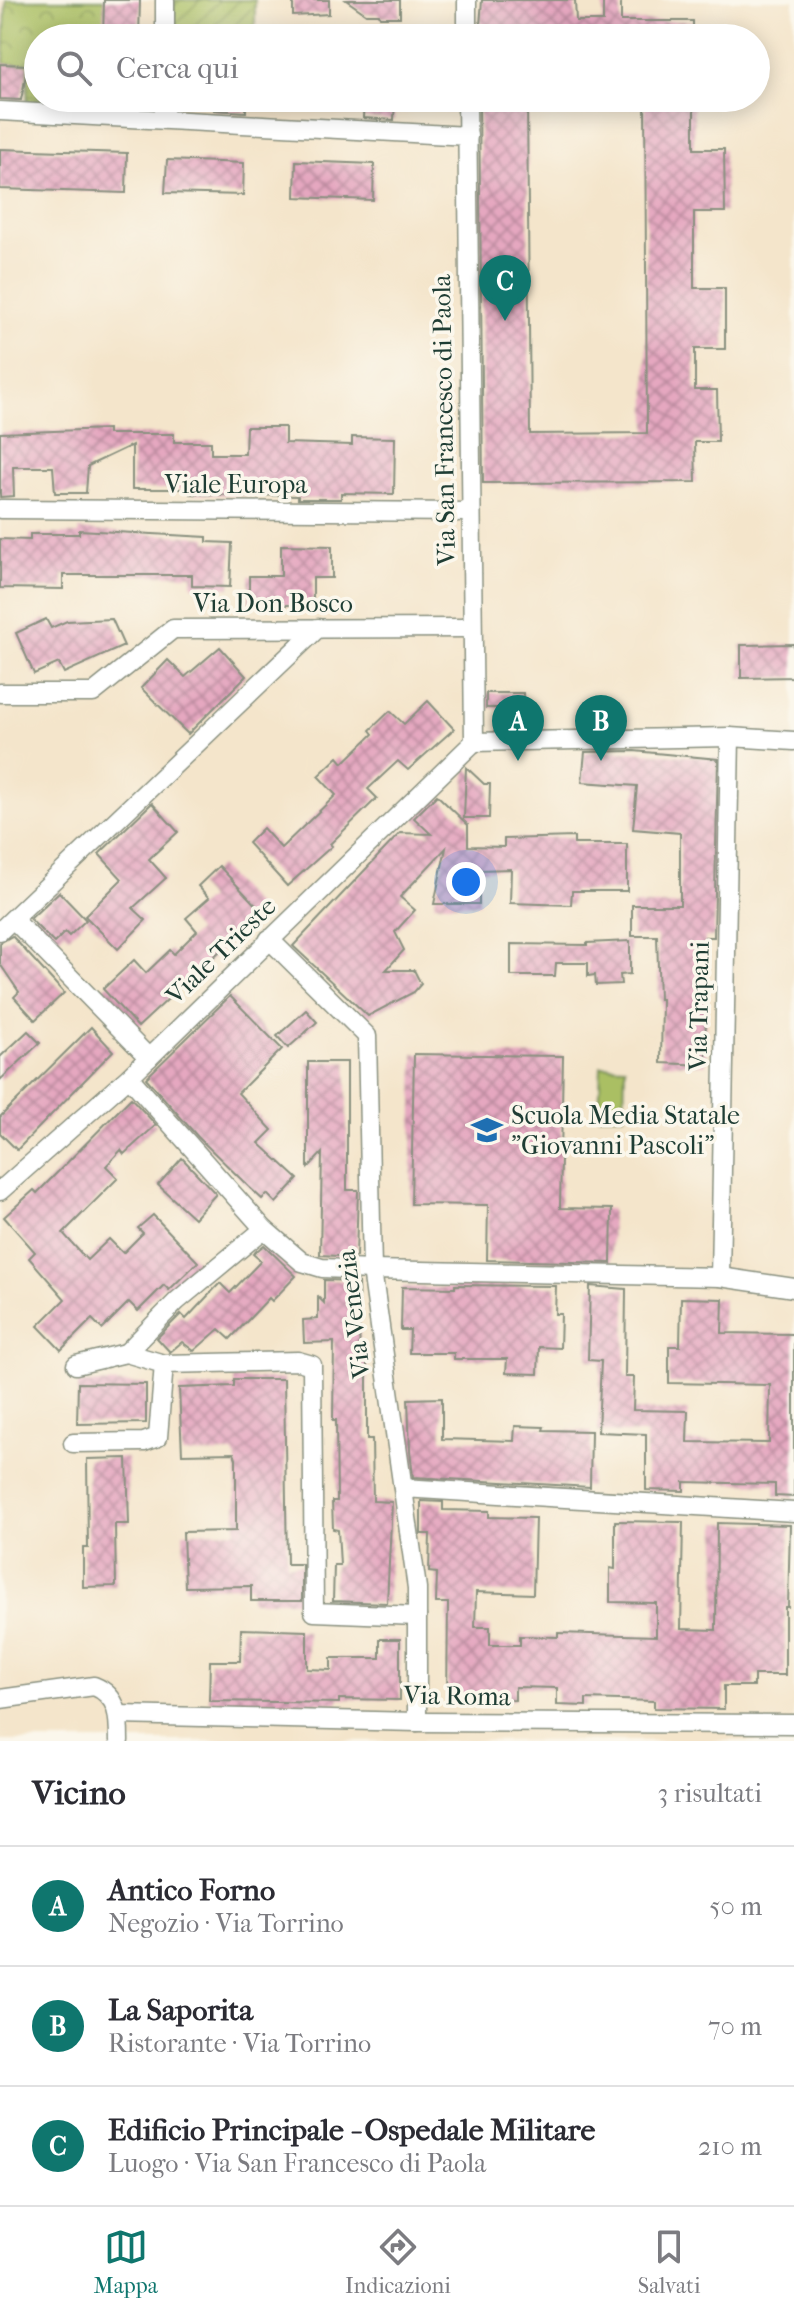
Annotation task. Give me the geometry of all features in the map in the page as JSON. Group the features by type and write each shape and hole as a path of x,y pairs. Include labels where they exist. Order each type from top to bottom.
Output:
{"street":[{"path":"165,0 165,24"},
{"path":"467,0 467,24"},
{"path":"0,111 468,136"},
{"path":"164,112 164,119"},
{"name":"Via San Francesco di Paola","path":"467,112 474,742"},
{"name":"Viale Europa","path":"0,509 471,512"},
{"path":"149,1058 7,925 318,628"},
{"name":"Via Don Bosco","path":"0,693 93,693 173,629 472,628"},
{"path":"474,742 730,737 794,741"},
{"name":"Via Trapani","path":"720,1277 730,737"},
{"name":"Viale Trieste","path":"0,1191 129,1077 474,742"},
{"name":"Via Venezia","path":"269,939 367,1036 372,1270 417,1588 417,1722"},
{"path":"129,1077 264,1229 302,1262 322,1268 372,1270 720,1277 794,1288"},
{"path":"126,1353 177,1301 264,1229"},
{"path":"76,1365 126,1353 164,1364 298,1361 312,1365 314,1612 417,1616"},
{"path":"73,1443 144,1442 158,1437 164,1364"},
{"path":"403,1488 794,1512"},
{"path":"0,1699 94,1686 112,1698 119,1715 119,1741"},
{"name":"Via Roma","path":"119,1715 417,1722 794,1724"}],"green space":[{"path":"6,0 104,0 110,24 24,24 24,65 4,64"},
{"path":"174,0 255,0 255,24 174,24"},
{"path":"27,112 78,112 78,114"},
{"path":"601,1066 625,1067 624,1116 599,1116"}],"building":[{"path":"104,0 140,0 139,24 103,24"},
{"path":"293,0 329,0 329,14 293,16"},
{"path":"346,0 400,0 400,17 366,14"},
{"path":"482,0 575,0 576,21 603,21 603,0 621,0 621,21 693,21 693,24 480,24"},
{"path":"0,64 24,65 21,100 0,99"},
{"path":"363,112 394,112 394,120 363,118"},
{"path":"479,112 527,112 530,434 647,433 645,112 694,112 694,149 724,149 725,212 694,212 694,288 725,288 725,349 695,349 695,390 717,390 718,442 695,442 696,482 483,483"},
{"path":"0,149 127,153 126,193 0,189"},
{"path":"167,160 244,163 243,195 165,193"},
{"path":"296,161 374,164 373,200 295,197"},
{"path":"246,427 285,427 285,443 352,445 352,437 395,438 394,494 341,493 341,499 298,499 298,496 190,494 190,489 132,489 132,445 88,466 86,493 55,493 53,467 13,467 14,496 0,497 0,433 108,429 108,434 174,434 174,442 211,442 211,454 245,454"},
{"path":"79,530 207,537 207,542 232,543 230,587 192,586 192,575 63,575 63,589 0,588 0,539 30,540 30,534 79,534"},
{"path":"281,545 332,546 332,578 313,578 313,605 249,605 249,576 281,576"},
{"path":"46,619 51,628 67,621 112,619 124,646 64,673 59,663 34,674 16,633"},
{"path":"794,644 794,677 741,678 741,645"},
{"path":"220,647 246,676 188,734 141,688 168,660 185,677"},
{"path":"486,693 523,693 523,708 486,708"},
{"path":"428,701 454,729 408,770 398,761 368,789 377,798 330,844 332,846 287,886 248,843 263,828 281,848 336,795 318,776 338,757 343,763 373,734 370,730 390,711 404,724"},
{"path":"634,751 718,759 714,937 705,937 706,1065 661,1063 662,999 659,999 657,936 632,936 632,905 680,905 680,833 633,829 637,786 582,782 585,752"},
{"path":"466,767 484,784 490,784 489,818 464,818"},
{"path":"437,795 468,825 468,846 504,847 504,839 574,837 574,844 627,844 627,891 572,891 571,905 510,903 511,869 479,870 479,904 434,904 446,848 400,897 415,910 395,932 404,950 386,970 414,970 421,984 414,992 368,1016 293,946 400,833 431,834 414,818"},
{"path":"152,803 178,832 149,859 166,878 133,908 146,920 118,949 85,916 122,879 99,854"},
{"path":"219,866 262,912 138,1027 103,989 134,960 146,973 170,950 174,954 197,931 186,918 209,898 198,886"},
{"path":"59,892 86,920 69,936 65,932 54,943 30,919"},
{"path":"12,936 64,993 35,1020 14,997 19,992 0,964 0,943"},
{"path":"630,941 630,974 620,975 621,984 596,985 595,975 588,976 588,963 556,963 555,976 511,976 511,944 587,945"},
{"path":"230,996 282,1049 238,1093 272,1130 259,1143 298,1179 276,1203 267,1194 262,1199 249,1187 198,1137 146,1078"},
{"path":"306,1010 317,1022 288,1048 277,1036"},
{"path":"91,1027 113,1051 17,1150 0,1133 0,1117"},
{"path":"28,1031 40,1043 0,1080 0,1057"},
{"name":"Scuola Media Statale \"Giovanni Pascoli\"","path":"414,1054 563,1056 560,1208 612,1209 611,1263 487,1260 488,1205 411,1204"},
{"path":"308,1062 347,1062 347,1190 358,1190 356,1257 320,1255 322,1153 308,1168"},
{"path":"131,1098 156,1125 124,1154 121,1150 106,1166 118,1178 63,1233 87,1260 109,1239 123,1253 143,1233 138,1228 153,1215 198,1262 169,1290 164,1285 138,1311 129,1302 102,1329 92,1319 61,1350 38,1326 65,1299 29,1258 35,1252 4,1217 34,1190 37,1193"},
{"path":"182,1158 216,1194 194,1218 158,1185"},
{"path":"264,1245 296,1276 272,1301 269,1298 230,1339 219,1329 194,1351 182,1342 170,1352 157,1338 181,1314 186,1319 220,1283 230,1293 261,1261 253,1254"},
{"path":"324,1280 358,1281 360,1361 367,1361 367,1439 372,1439 373,1501 392,1502 387,1603 333,1601 334,1565 340,1565 338,1530 333,1529 332,1501 337,1501 336,1420 333,1420 334,1342 304,1343 303,1320 318,1319 318,1297 324,1303"},
{"path":"455,1285 556,1286 555,1314 561,1314 560,1348 539,1347 538,1374 506,1373 507,1359 454,1359 454,1353 409,1353 410,1330 401,1330 402,1287 455,1288"},
{"path":"590,1286 626,1289 625,1377 634,1377 633,1410 688,1411 687,1442 769,1443 770,1385 669,1383 669,1346 680,1346 681,1298 723,1299 722,1333 794,1334 794,1497 775,1496 775,1484 684,1482 684,1491 646,1490 646,1434 598,1432 601,1361 588,1360"},
{"path":"234,1379 284,1379 287,1564 302,1564 302,1601 251,1601 251,1586 185,1587 183,1532 236,1531 236,1459 234,1453 182,1454 179,1388 234,1386"},
{"path":"78,1383 146,1384 146,1423 77,1424"},
{"path":"442,1398 442,1439 514,1441 515,1426 591,1431 590,1487 413,1477 408,1399"},
{"path":"127,1458 129,1524 115,1524 116,1586 83,1587 83,1548 88,1548 87,1459"},
{"path":"421,1501 443,1502 443,1510 489,1511 489,1517 535,1518 533,1594 476,1592 475,1627 490,1627 490,1645 520,1645 520,1636 558,1637 558,1633 656,1636 656,1603 610,1602 610,1568 615,1569 615,1521 683,1522 681,1629 716,1630 717,1523 790,1525 785,1675 754,1675 754,1686 724,1686 724,1709 654,1708 654,1701 586,1699 586,1706 557,1705 557,1688 515,1687 515,1700 447,1701 448,1603 436,1603 437,1573 429,1572 430,1534 421,1534"},
{"path":"241,1629 307,1631 307,1669 331,1670 331,1658 380,1658 380,1639 400,1639 400,1700 339,1699 339,1703 209,1701 210,1661 240,1661"}],"place":[{"name":"Edificio Principale - Ospedale Militare","path":"505,321"},
{"name":"Antico Forno","path":"518,761"},
{"name":"La Saporita","path":"601,761"},
{"name":"Scuola Media Statale \"Giovanni Pascoli\"","path":"487,1130"}]}
